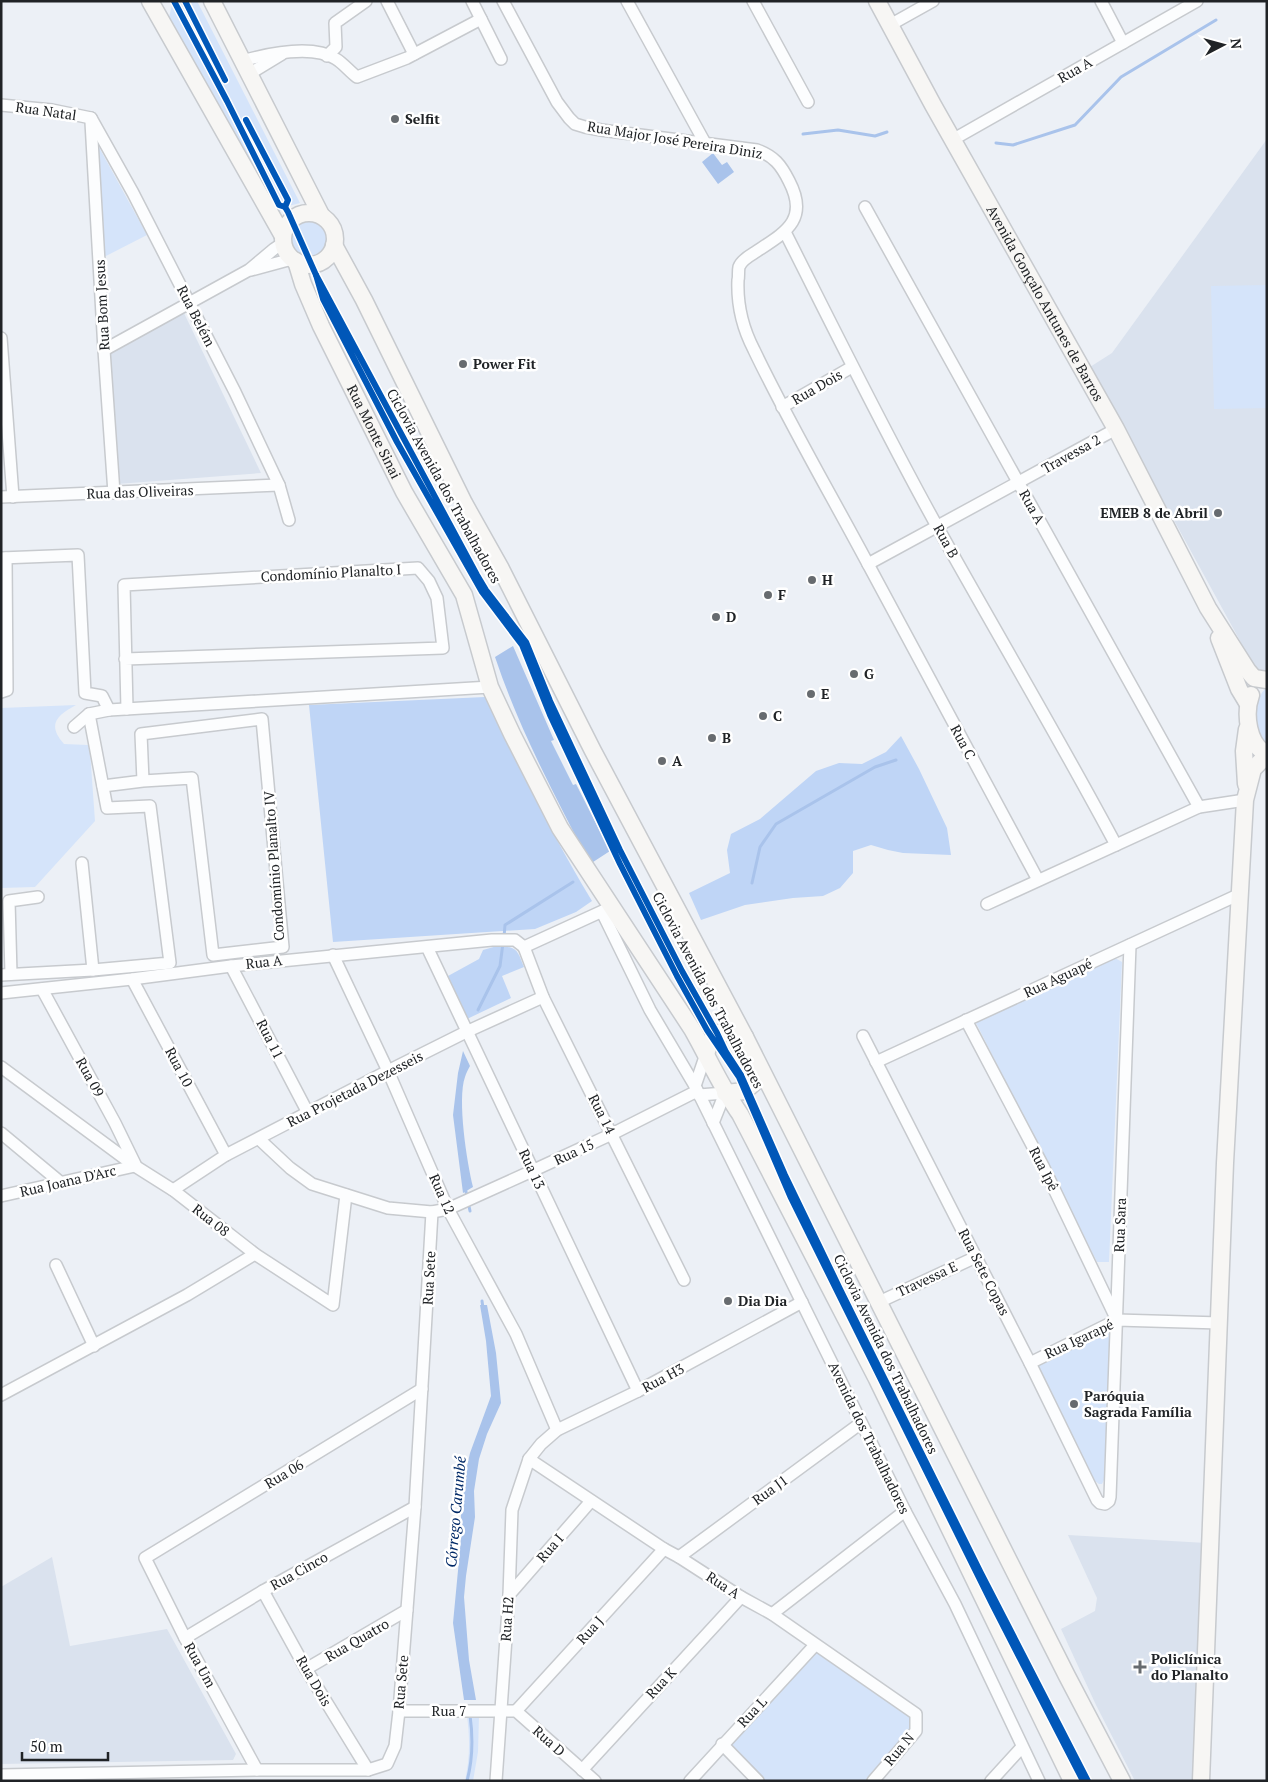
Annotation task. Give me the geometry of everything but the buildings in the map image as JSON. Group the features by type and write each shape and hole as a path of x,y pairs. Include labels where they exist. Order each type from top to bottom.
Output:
{"main road":[{"path":"150,1 283,240 286,252 294,260 304,264 312,265 320,262 331,252 334,245 334,231 321,215 212,3"},
{"path":"166,1 166,29"},
{"name":"Avenida Gonçalo Antunes de Barros","path":"877,1 933,105 954,139 1116,429 1208,608 1248,671 1254,678 1267,681"},
{"path":"283,240 287,224 296,216 308,212 321,215"},
{"path":"334,245 364,300 464,503 501,569 593,751 745,1037 1067,1676 1122,1781"},
{"name":"Rua Monte Sinai","path":"294,260 321,326 404,492 464,595 490,687 560,828 607,909 706,1054"},
{"name":"Avenida Gonçalo Antunes de Barros","path":"1208,608 1239,689 1248,704"},
{"path":"1245,796 1253,769 1267,755 1254,744 1250,734 1248,704 1250,696 1255,689 1267,681"},
{"path":"1201,1781 1225,1163 1245,796 1244,742 1249,722"},
{"path":"745,1037 729,1033 717,1033 710,1042 706,1054 725,1093 740,1114 876,1379 1072,1781"},
{"path":"725,1093 741,1093 747,1090 755,1082 761,1070"}],"street":[{"path":"327,56 336,47 335,23 366,1"},
{"path":"387,1 414,54"},
{"path":"472,1 501,59"},
{"name":"Rua Major José Pereira Diniz","path":"503,1 557,102 575,124 600,130 757,150 776,160 782,168 795,192 798,203 794,222 785,232 747,257 739,267 738,292 746,335 782,407"},
{"path":"628,1 705,143"},
{"path":"753,1 808,102"},
{"path":"890,25 932,1"},
{"path":"1101,1 1123,43"},
{"name":"Rua A","path":"954,139 1197,1"},
{"path":"246,68 285,52 319,53 336,58 357,77 414,54 481,19"},
{"name":"Rua Natal","path":"1,105 52,110 91,118"},
{"name":"Rua Belém","path":"91,118 133,193 235,392 279,485 289,520"},
{"name":"Rua Bom Jesus","path":"91,118 114,492"},
{"name":"Rua A","path":"865,207 1199,807"},
{"name":"Rua B","path":"785,232 852,367 938,526 1116,845"},
{"path":"104,350 249,270 283,240"},
{"path":"249,270 294,260"},
{"path":"1,338 7,497"},
{"name":"Rua Dois","path":"782,407 852,367"},
{"name":"Rua C","path":"782,407 1038,880"},
{"name":"Travessa 2","path":"868,564 1116,429"},
{"name":"Rua das Oliveiras","path":"7,497 279,485"},
{"path":"1,692 7,690 4,558 78,555 85,693 102,696 109,710"},
{"name":"Condomínio Planalto I","path":"125,658 443,648 437,598 429,581 418,568 124,584 125,658 127,709"},
{"path":"74,727 89,714 109,710 490,687"},
{"path":"38,897 9,901 6,975 170,963 150,806 107,808 89,714"},
{"name":"Condomínio Planalto IV","path":"102,786 192,778 213,955 283,946 262,719 141,734 143,781"},
{"path":"987,904 1199,807 1245,796"},
{"path":"82,864 92,970"},
{"name":"Rua Aguapé","path":"876,1062 1240,894"},
{"path":"520,944 607,909"},
{"name":"Avenida dos Trabalhadores","path":"607,909 650,1010 697,1091 905,1511 955,1604 1039,1781"},
{"name":"Rua A","path":"1,993 42,990 333,955 492,940 520,944"},
{"name":"Rua 14","path":"520,944 543,997 684,1280"},
{"name":"Rua Sara","path":"1106,1503 1110,1497 1130,945"},
{"name":"Rua 13","path":"426,947 638,1391"},
{"name":"Rua 12","path":"333,955 388,1071 448,1209 516,1334 557,1430"},
{"name":"Rua 11","path":"232,966 308,1113"},
{"name":"Rua 10","path":"132,979 226,1155"},
{"name":"Rua 09","path":"42,990 115,1123 135,1166"},
{"name":"Rua Projetada Dezesseis","path":"173,1190 226,1155 466,1032 543,997"},
{"name":"Rua Ipê","path":"966,1020 1043,1166 1117,1320"},
{"name":"Rua Sete Copas","path":"863,1036 1030,1363 1097,1500 1101,1504 1106,1503"},
{"path":"697,1091 706,1054"},
{"name":"Rua 08","path":"1,1067 135,1166 173,1190 255,1254 333,1304 346,1195"},
{"name":"Rua 15","path":"448,1209 612,1134 697,1091 725,1093"},
{"path":"713,1123 725,1093"},
{"path":"1,1133 60,1182"},
{"path":"259,1139 290,1168 312,1184 388,1208 432,1212 448,1209"},
{"name":"Rua Joana D'Arc","path":"1,1196 135,1166"},
{"name":"Rua Sete","path":"1,1774 368,1770 387,1764 395,1746 399,1711 415,1507 432,1212"},
{"path":"1,1395 187,1295 255,1254"},
{"name":"Travessa E","path":"879,1302 976,1257"},
{"path":"56,1266 94,1346"},
{"name":"Rua H3","path":"529,1459 541,1444 557,1430 638,1391 802,1302"},
{"name":"Rua Igarapé","path":"1030,1363 1117,1320 1220,1323"},
{"name":"Rua 06","path":"145,1558 422,1389"},
{"name":"Rua J1","path":"679,1557 862,1423"},
{"name":"Rua A","path":"529,1459 664,1550 679,1557 741,1597 772,1614 916,1714"},
{"name":"Rua H2","path":"496,1781 509,1595 512,1510 529,1459"},
{"name":"Rua I","path":"509,1595 591,1501"},
{"name":"Rua Cinco","path":"185,1638 263,1591 415,1507"},
{"path":"772,1614 905,1511"},
{"name":"Rua J","path":"516,1711 664,1550"},
{"name":"Rua Um","path":"145,1558 185,1638 258,1770"},
{"name":"Rua Dois","path":"263,1591 306,1669 368,1770"},
{"name":"Rua K","path":"582,1770 741,1597"},
{"name":"Rua Quatro","path":"306,1669 407,1610"},
{"name":"Rua L","path":"690,1781 815,1645"},
{"name":"Rua 7","path":"399,1711 500,1711"},
{"path":"500,1711 516,1711"},
{"name":"Rua D","path":"516,1711 595,1781"},
{"name":"Rua N","path":"873,1781 916,1731 916,1714"},
{"path":"722,1744 758,1781"},
{"path":"991,1781 1022,1747"}],"shaded area":[{"path":"173,1 197,1 300,203 285,207 275,215 169,17"},
{"name":"EMEB 8 de Abril","path":"1267,139 1267,670 1260,671 1250,659 1090,367 1112,353"},
{"path":"95,140 147,235 104,257"},
{"path":"713,153 722,165 727,162 734,172 718,184 702,162"},
{"path":"309,221 316,222 322,226 326,232 326,246 322,252 316,256 309,257 302,256 296,252 292,246 291,239 292,232 296,226 302,222"},
{"path":"1267,285 1267,408 1214,409 1211,286"},
{"path":"183,311 261,473 117,484 106,353"},
{"path":"513,646 554,740 551,741 573,785 576,784 610,851 590,864 526,736 495,657"},
{"path":"1267,687 1267,744 1262,738 1256,723 1256,707"},
{"path":"485,697 536,800 592,901 576,912 535,929 333,942 309,705"},
{"path":"76,705 60,716 55,726 64,744 88,745 95,821 35,887 1,888 1,708"},
{"path":"901,736 947,828 951,855 903,853 871,845 853,851 853,873 840,888 823,896 745,905 701,920 689,893 730,873 727,850 731,834 760,819 816,771 839,763 862,764 886,752"},
{"path":"497,946 509,947 515,950 520,956 524,967 502,976 511,998 467,1019 448,976 479,959 483,950"},
{"path":"1115,958 1122,962 1109,1262 1097,1262 975,1021"},
{"path":"463,1051 470,1066 463,1087 462,1115 473,1187 463,1193 453,1115 458,1073"},
{"path":"480,1305 487,1305 496,1353 501,1403 487,1434 479,1459 474,1491 475,1517 464,1597 469,1660 476,1700 464,1700 453,1623 461,1539 461,1506 470,1453 491,1396 486,1341"},
{"path":"1106,1332 1110,1335 1104,1480 1102,1484 1099,1484 1095,1481 1035,1367 1096,1334"},
{"name":"Policlínica do Planalto","path":"1068,1535 1206,1543 1197,1781 1135,1781 1096,1705 1061,1629 1095,1611 1097,1598"},
{"path":"52,1557 70,1646 167,1629 236,1754 233,1760 1,1764 1,1587"},
{"path":"815,1650 908,1713 910,1718 909,1729 865,1781 762,1781 727,1745"},
{"path":"467,1716 479,1716 478,1752 473,1781 465,1781 469,1749"}],"waterway":[{"name":"Córrego Carumbé","path":"996,143 1013,145 1075,125 1121,77 1216,20"},
{"name":"Córrego Carumbé","path":"803,134 838,130 875,136 887,132"},
{"path":"752,883 760,847 776,824 875,767 896,760"},
{"name":"Córrego Carumbé","path":"504,937 505,925 573,882"},
{"name":"Córrego Carumbé","path":"478,1010 500,966 503,943"},
{"name":"Córrego Carumbé","path":"465,1187 470,1211"},
{"name":"Córrego Carumbé","path":"482,1301 483,1308"},
{"name":"Córrego Carumbé","path":"467,1781 472,1748 470,1715"}],"cycle path":[{"path":"174,1 279,205 285,207 288,212 316,275"},
{"path":"185,1 225,80"},
{"path":"246,120 288,200 285,207"},
{"name":"Ciclovia Avenida dos Trabalhadores","path":"1083,1781 992,1604 791,1198 739,1077 707,1030 677,976 620,864 550,715 522,645 482,592 397,442 323,299 316,275 477,575 486,590 526,642 550,701 620,850 682,971 726,1052 741,1075 785,1175 840,1289 981,1573 1088,1781"}],"place":[{"name":"Selfit","path":"395,119"},
{"name":"Power Fit","path":"463,364"},
{"name":"EMEB 8 de Abril","path":"1218,513"},
{"name":"H","path":"812,580"},
{"name":"F","path":"768,595"},
{"name":"D","path":"716,617"},
{"name":"G","path":"854,674"},
{"name":"E","path":"811,694"},
{"name":"C","path":"763,716"},
{"name":"B","path":"712,738"},
{"name":"A","path":"662,761"},
{"name":"Dia Dia","path":"728,1301"},
{"name":"Paróquia Sagrada Família","path":"1074,1404"},
{"name":"Policlínica do Planalto","path":"1140,1667"}]}
